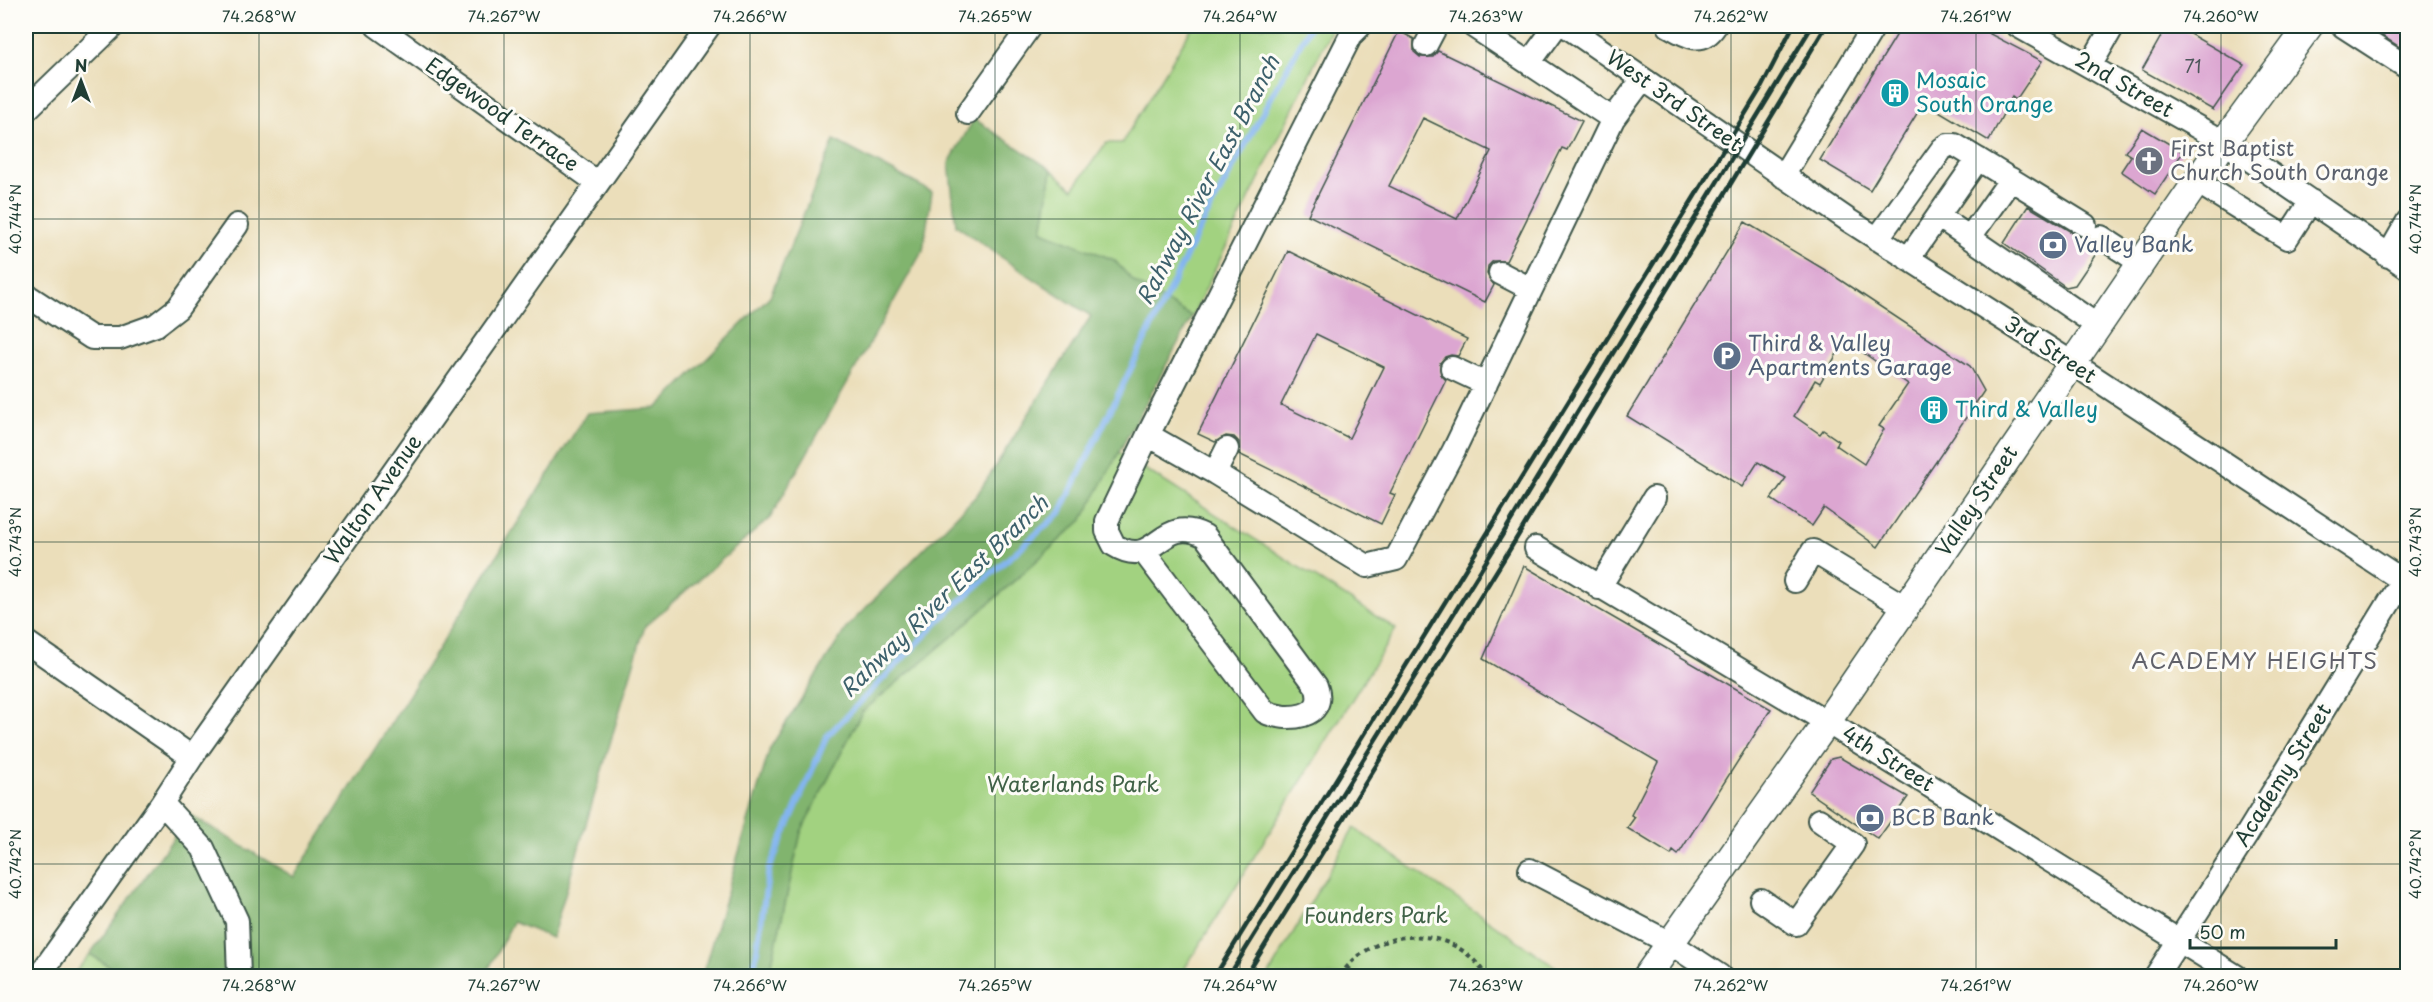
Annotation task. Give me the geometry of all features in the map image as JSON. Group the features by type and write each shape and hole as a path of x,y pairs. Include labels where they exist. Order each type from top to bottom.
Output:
{"main road":[{"name":"Valley Street","path":"1647,976 1827,722 2224,142 2308,26"}],"street":[{"path":"26,110 113,26"},
{"name":"Edgewood Terrace","path":"377,26 598,183"},
{"name":"Walton Avenue","path":"39,976 709,26"},
{"path":"968,113 1030,26"},
{"path":"1144,552 1265,712 1282,718 1293,718 1304,716 1314,707 1318,691 1316,686 1205,536 1189,529 1173,531 1144,552 1132,553 1114,545 1107,531 1107,521 1148,435 1351,35 1360,26"},
{"path":"1473,26 1613,119"},
{"path":"1529,63 1556,26"},
{"name":"West 3rd Street","path":"1566,26 1783,176"},
{"path":"1669,26 1687,36 1696,38 1710,33 1714,26"},
{"path":"1783,176 1874,26"},
{"name":"2nd Street","path":"2018,26 2049,33 2090,66 2224,142 2408,268"},
{"path":"2090,66 2113,26"},
{"path":"2353,28 2408,68"},
{"path":"1148,435 1367,566 1396,559 1486,384 1613,119 1642,80"},
{"path":"1877,238 1942,149 1948,145 1955,145 2141,263"},
{"path":"1908,259 1978,159"},
{"name":"3rd Street","path":"1783,176 1830,220 1877,238 2406,579"},
{"path":"1970,237 2010,178"},
{"path":"2197,182 2287,238 2311,201"},
{"path":"1938,216 2098,326"},
{"path":"2388,256 2408,221"},
{"path":"26,295 92,338 120,338 156,325 178,308 237,225"},
{"path":"1500,273 1531,289"},
{"path":"1452,368 1486,384"},
{"path":"1215,473 1227,448"},
{"path":"1599,588 1654,498"},
{"name":"4th Street","path":"1536,549 1827,722 2236,976"},
{"path":"1795,581 1813,551 1905,607"},
{"name":"Academy Street","path":"2156,976 2406,579"},
{"path":"26,642 192,757"},
{"path":"162,803 203,848 237,921 239,976"},
{"path":"1761,900 1796,924 1853,844 1819,820"},
{"path":"1530,870 1670,943 1720,976"}],"path":[{"path":"1340,976 1358,956 1376,944 1395,938 1415,936 1454,946 1470,957 1486,976"},
{"path":"1347,968 1360,976"}],"green space":[{"path":"1193,26 1333,26 1192,317 1133,282 1114,260 1042,231 1052,170 1073,189 1106,143 1122,143"},
{"path":"974,119 1052,170 1042,231 1114,260 1134,282 1192,317 1083,519 955,634 862,712 801,832 769,976 702,976 770,748 847,627 977,495 1091,316 956,225 949,163"},
{"path":"834,140 932,192 923,250 770,518 645,626 552,938 513,922 485,976 124,976 90,954 190,815 294,877 587,413 657,408 770,296"},
{"name":"Waterlands Park","path":"1118,452 1396,629 1180,976 769,976 801,832 862,712 955,634 1083,519"},
{"name":"Founders Park","path":"1354,828 1569,976 1268,976"},
{"path":"90,954 124,976 72,976"}],"building":[{"path":"1902,26 1975,26 2042,61 2016,100 2012,97 1989,141 1924,102 1870,190 1820,160"},
{"path":"2167,26 2176,26 2244,65 2213,110 2142,70"},
{"path":"2381,26 2408,26 2408,37 2401,48 2376,32"},
{"path":"1399,31 1414,39 1414,52 1420,57 1433,57 1438,51 1582,121 1567,150 1562,148 1506,261 1493,261 1488,266 1487,274 1494,285 1485,302 1308,215","holes":["1423,118 1491,151 1457,219 1389,186"]},
{"path":"2142,128 2183,152 2155,194 2121,171 2131,156 2125,152"},
{"name":"Valley Bank","path":"2028,206 2078,236 2088,238 2089,244 2098,251 2075,285 2066,287 2004,243"},
{"path":"1745,222 1825,270 1970,366 1984,391 1878,547 1824,508 1812,526 1771,499 1786,478 1758,462 1742,487 1627,416","holes":["1845,340 1908,384 1879,426 1884,429 1864,464 1836,445 1839,441 1823,430 1820,434 1794,416 1815,380 1820,383"]},
{"path":"1288,251 1467,339 1458,356 1445,357 1440,363 1441,375 1446,380 1390,493 1395,495 1381,524 1239,454 1239,442 1234,437 1226,436 1215,442 1198,434","holes":["1316,334 1384,367 1349,438 1281,405"]},
{"path":"1524,566 1771,709 1678,855 1673,851 1671,855 1627,828 1635,817 1631,815 1658,762 1483,659"},
{"name":"BCB Bank","path":"1839,757 1908,797 1878,839 1809,792 1831,759"}],"waterway":[{"name":"Rahway River East Branch","path":"753,976 769,869 827,736 951,609 1060,513 1199,230 1310,26"}],"railway":[{"path":"1215,976 1761,88 1793,26"},
{"path":"1229,976 1495,547 1812,26"},
{"path":"1246,976 1507,554 1826,26"}],"place":[{"name":"Mosaic South Orange","path":"1895,93"},
{"name":"First Baptist Church South Orange","path":"2149,161"},
{"name":"Valley Bank","path":"2053,245"},
{"name":"Third & Valley Apartments Garage","path":"1727,356"},
{"name":"Third & Valley","path":"1934,410"},
{"name":"BCB Bank","path":"1870,818"}],"district":[{"name":"ACADEMY HEIGHTS","path":"2255,661"}]}
